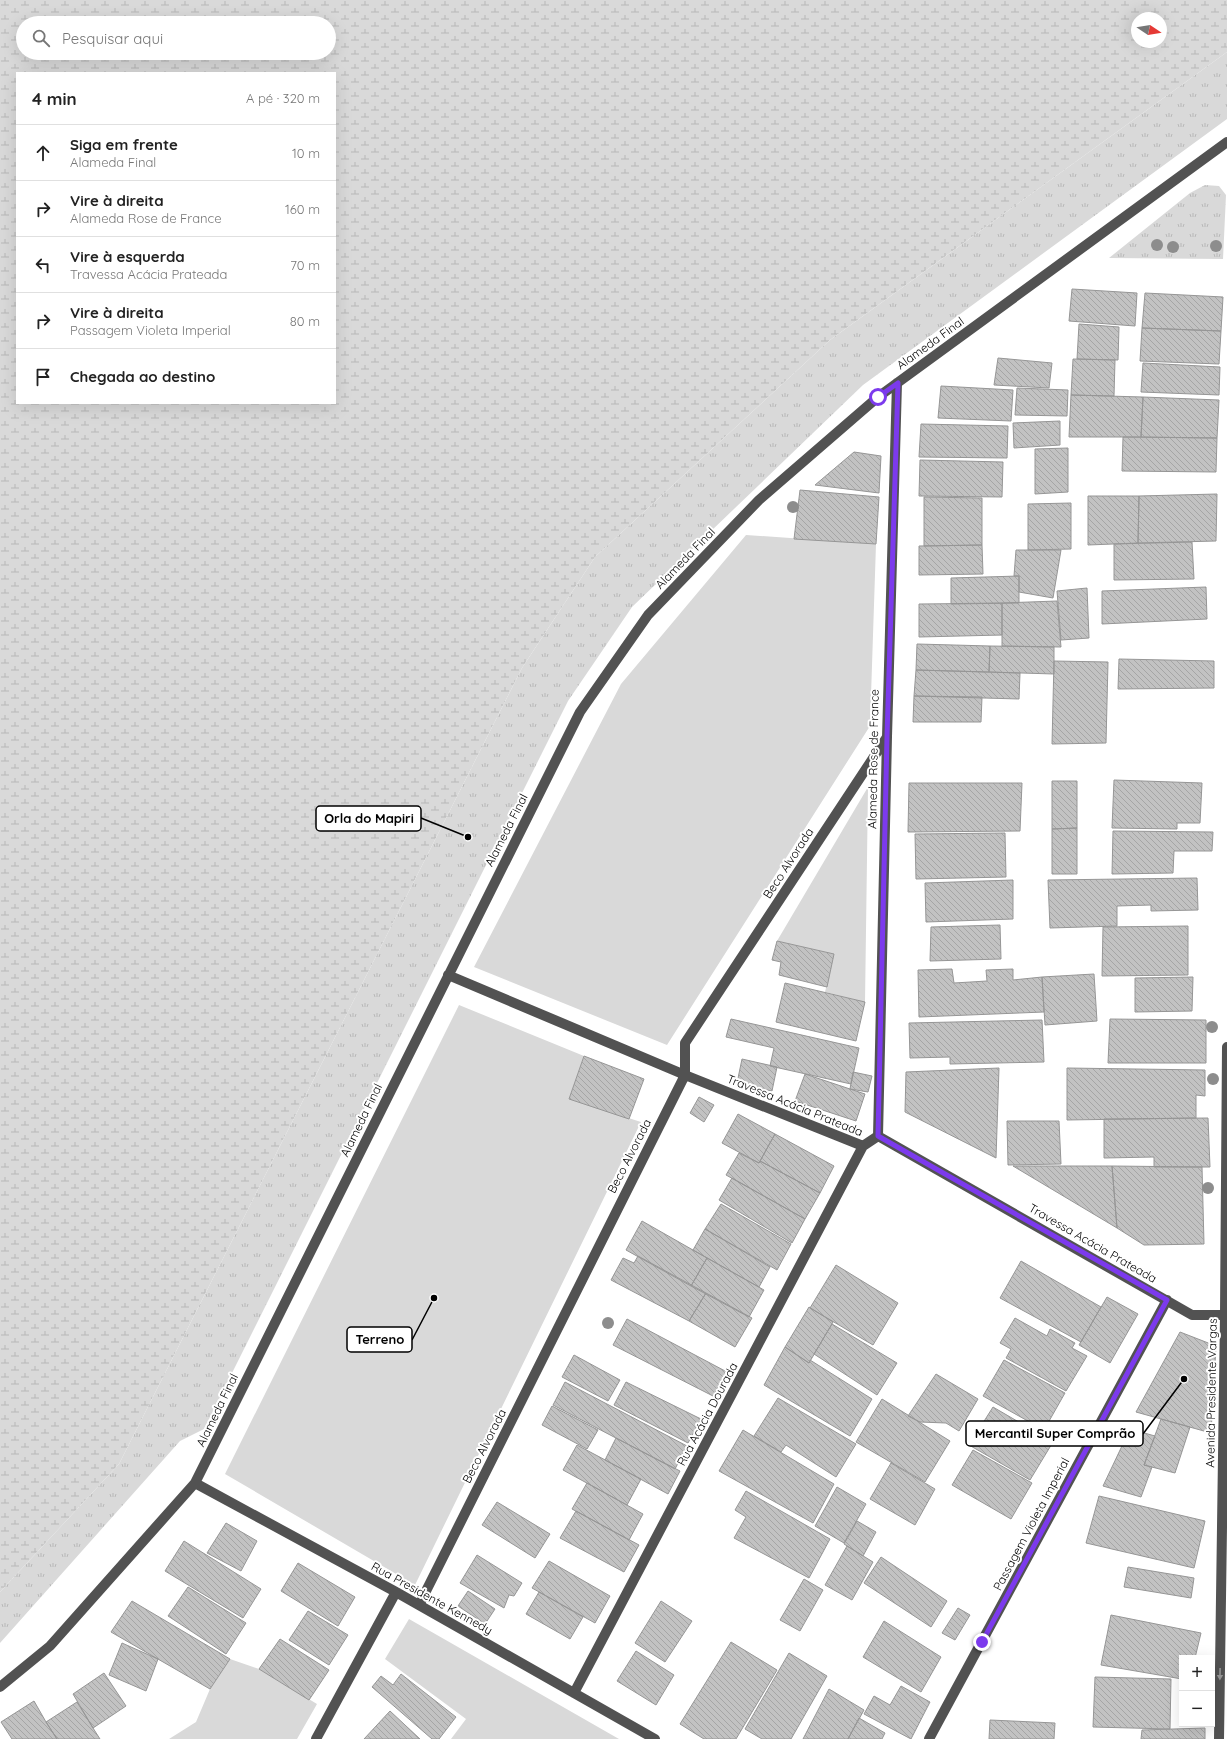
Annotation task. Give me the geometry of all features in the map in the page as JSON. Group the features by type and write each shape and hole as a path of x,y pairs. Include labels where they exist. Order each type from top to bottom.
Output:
{"street":[{"name":"Alameda Final","path":"0,1687 50,1646 195,1483 580,712 648,615 759,500 878,397 1227,142"},
{"name":"Alameda Rose de France","path":"878,1136 887,737 898,383"},
{"name":"Beco Alvorada","path":"419,1605 685,1075 685,1044 887,737"},
{"name":"Travessa Acácia Prateada","path":"448,976 685,1075 863,1146 878,1136 1192,1315 1225,1315"},
{"name":"Avenida Presidente Vargas","path":"1219,1739 1227,1047"},
{"name":"Rua Acácia Dourada","path":"574,1693 863,1146"},
{"name":"Passagem Violeta Imperial","path":"929,1739 1167,1300"},
{"name":"Rua Presidente Kennedy","path":"195,1483 396,1592 656,1739"},
{"path":"316,1739 396,1592"}],"green space":[{"path":"0,0 1227,0 1227,52 830,340 595,557 522,668 119,1464 0,1592"},
{"path":"1227,52 1227,119 863,385 632,607 568,701 204,1429 180,1441 0,1643 0,1592 119,1464 522,668 595,557 830,340"},
{"path":"1205,185 1219,186 1226,195 1223,259 1109,258 1190,193"},
{"path":"746,535 876,544 870,726 667,1045 474,967 621,684"},
{"path":"868,787 865,1002 825,992 834,954 777,941"},
{"path":"459,1005 584,1056 569,1099 641,1122 415,1585 225,1474"},
{"path":"409,1619 619,1739 451,1739 466,1719 385,1659"},
{"path":"230,1659 259,1669 317,1704 297,1739 169,1739 196,1722 210,1689"}],"building":[{"path":"1072,289 1137,293 1135,326 1069,321"},
{"path":"1145,293 1223,297 1221,331 1142,328"},
{"path":"1079,324 1119,327 1118,360 1077,359"},
{"path":"1142,328 1221,331 1219,364 1140,361"},
{"path":"998,358 1052,363 1049,388 994,385"},
{"path":"1073,359 1115,360 1114,396 1071,395"},
{"path":"1143,363 1220,367 1219,395 1141,392"},
{"path":"941,386 1013,390 1011,421 938,418"},
{"path":"1017,388 1068,390 1067,416 1015,415"},
{"path":"1071,395 1143,397 1141,437 1069,437"},
{"path":"1143,397 1219,400 1217,438 1141,437"},
{"path":"1060,421 1060,445 1014,448 1013,423"},
{"path":"921,424 1008,426 1007,458 919,457"},
{"path":"1123,437 1217,438 1216,472 1122,471"},
{"path":"1068,448 1068,492 1035,494 1035,449"},
{"path":"854,452 881,456 879,493 815,485"},
{"path":"920,460 1003,462 1002,497 919,496"},
{"path":"800,490 879,497 876,544 794,539"},
{"path":"1217,494 1216,541 1138,543 1139,496"},
{"path":"1088,496 1139,496 1138,543 1088,545"},
{"path":"924,497 982,498 982,545 924,546"},
{"path":"1071,503 1071,549 1028,550 1028,504"},
{"path":"1192,542 1194,579 1114,580 1114,544"},
{"path":"982,545 983,574 919,575 919,546"},
{"path":"1016,550 1061,550 1053,598 1019,592 1019,576 1014,576"},
{"path":"1019,576 1019,603 951,604 951,578"},
{"path":"1206,587 1207,619 1102,624 1102,591"},
{"path":"1087,588 1089,638 1061,640 1057,591"},
{"path":"1057,601 1061,647 1002,646 1002,603"},
{"path":"1002,603 1002,635 919,637 919,604"},
{"path":"917,644 990,646 989,672 916,670"},
{"path":"990,646 1054,647 1054,674 989,672"},
{"path":"1119,659 1214,661 1214,688 1118,689"},
{"path":"1054,661 1108,662 1106,743 1052,744"},
{"path":"916,670 1020,673 1019,699 914,696"},
{"path":"914,696 982,697 981,722 913,722"},
{"path":"1114,780 1202,783 1200,823 1177,823 1177,829 1112,828"},
{"path":"1052,781 1077,781 1077,828 1052,829"},
{"path":"909,783 1022,783 1020,831 908,832"},
{"path":"1077,828 1077,874 1052,874 1052,829"},
{"path":"1113,831 1213,832 1212,851 1174,851 1173,873 1112,874"},
{"path":"1005,833 1006,877 916,879 915,834"},
{"path":"1197,878 1198,910 1151,911 1151,905 1117,906 1117,926 1050,928 1048,880"},
{"path":"1013,880 1013,919 926,922 925,883"},
{"path":"1000,925 1001,959 930,961 931,927"},
{"path":"1188,926 1188,975 1102,976 1103,927"},
{"path":"777,941 834,954 827,987 779,975 781,962 772,960"},
{"path":"952,969 954,983 987,981 986,970 1013,969 1013,980 1042,977 1044,1012 919,1017 918,970"},
{"path":"1094,974 1097,1021 1045,1025 1042,977"},
{"path":"1193,977 1192,1011 1135,1012 1135,978"},
{"path":"785,983 865,1002 856,1041 776,1022"},
{"path":"731,1019 859,1048 851,1084 770,1066 774,1048 726,1037"},
{"path":"1110,1019 1206,1020 1206,1063 1108,1063"},
{"path":"1042,1020 1044,1062 950,1064 950,1057 910,1058 909,1023"},
{"path":"584,1056 644,1079 629,1119 569,1099"},
{"path":"742,1059 777,1067 772,1091 737,1083"},
{"path":"999,1068 996,1158 905,1112 906,1072"},
{"path":"1067,1068 1205,1070 1205,1096 1196,1095 1196,1118 1067,1120"},
{"path":"853,1072 872,1076 868,1092 850,1089"},
{"path":"805,1074 865,1094 856,1121 795,1101"},
{"path":"699,1097 714,1105 704,1122 690,1113"},
{"path":"738,1114 775,1134 759,1163 722,1143"},
{"path":"1208,1118 1210,1167 1154,1167 1154,1157 1104,1158 1104,1119"},
{"path":"1007,1121 1059,1121 1061,1164 1008,1165"},
{"path":"775,1134 834,1166 820,1193 760,1161"},
{"path":"739,1153 759,1163 760,1161 820,1193 805,1219 726,1175"},
{"path":"1013,1166 1112,1166 1117,1228"},
{"path":"1112,1166 1202,1167 1204,1244 1144,1245 1117,1228"},
{"path":"732,1178 805,1219 792,1243 719,1200"},
{"path":"721,1204 791,1244 777,1270 705,1229"},
{"path":"642,1221 707,1258 691,1286 626,1250"},
{"path":"705,1229 770,1267 759,1287 693,1250"},
{"path":"638,1256 706,1293 689,1321 611,1280 623,1258 634,1263"},
{"path":"707,1258 764,1290 749,1317 691,1286"},
{"path":"1021,1261 1101,1307 1081,1342 1000,1298"},
{"path":"836,1265 898,1303 873,1345 810,1308"},
{"path":"706,1293 752,1318 735,1347 689,1321"},
{"path":"1107,1297 1138,1314 1110,1363 1079,1345"},
{"path":"809,1307 833,1322 809,1363 785,1347"},
{"path":"1015,1318 1047,1336 1050,1329 1075,1343 1072,1348 1087,1356 1066,1391 1006,1358 1011,1349 1000,1343"},
{"path":"627,1319 727,1372 713,1396 613,1345"},
{"path":"832,1324 897,1363 877,1395 814,1354"},
{"path":"1180,1332 1216,1346 1211,1433 1136,1412"},
{"path":"785,1347 809,1363 810,1360 872,1399 850,1436 764,1385"},
{"path":"574,1355 620,1380 608,1401 562,1377"},
{"path":"1004,1360 1065,1393 1044,1430 983,1396"},
{"path":"936,1374 978,1399 959,1431 946,1423 920,1422 908,1416"},
{"path":"565,1382 687,1446 675,1469 553,1405"},
{"path":"626,1382 701,1419 688,1443 614,1405"},
{"path":"778,1398 856,1444 836,1477 786,1445 781,1452 754,1436"},
{"path":"882,1399 950,1441 925,1482 856,1442"},
{"path":"552,1406 598,1430 587,1449 542,1425"},
{"path":"993,1407 1053,1442 1030,1480 969,1445"},
{"path":"1161,1419 1190,1427 1175,1473 1144,1465"},
{"path":"1130,1429 1155,1436 1144,1465 1152,1467 1141,1497 1103,1486"},
{"path":"743,1430 834,1484 813,1523 719,1471"},
{"path":"616,1438 680,1471 668,1494 605,1460"},
{"path":"577,1445 641,1479 627,1505 563,1470"},
{"path":"973,1450 1032,1483 1011,1519 952,1485"},
{"path":"891,1463 935,1489 915,1525 870,1499"},
{"path":"587,1483 643,1514 629,1540 572,1509"},
{"path":"837,1487 866,1504 844,1543 815,1526"},
{"path":"746,1491 830,1539 809,1578 734,1538 746,1517 735,1510"},
{"path":"1099,1496 1205,1521 1194,1568 1086,1543"},
{"path":"497,1502 550,1534 535,1558 482,1525"},
{"path":"576,1511 639,1545 624,1572 560,1538"},
{"path":"857,1521 876,1532 863,1556 844,1544"},
{"path":"226,1523 257,1541 241,1571 207,1553"},
{"path":"184,1541 261,1589 243,1618 165,1571"},
{"path":"847,1546 873,1562 852,1600 825,1585"},
{"path":"477,1555 522,1583 514,1596 509,1595 504,1608 460,1583"},
{"path":"881,1557 947,1601 931,1627 864,1583"},
{"path":"549,1561 610,1596 595,1623 532,1588"},
{"path":"298,1563 355,1597 338,1626 281,1591"},
{"path":"1128,1567 1194,1578 1191,1598 1124,1587"},
{"path":"804,1579 823,1590 800,1631 780,1620"},
{"path":"188,1587 246,1623 226,1654 168,1616"},
{"path":"468,1591 495,1609 485,1624 458,1606"},
{"path":"539,1592 583,1617 570,1639 526,1614"},
{"path":"132,1601 230,1659 210,1689 111,1632"},
{"path":"661,1601 692,1621 665,1662 635,1643"},
{"path":"958,1608 970,1615 955,1640 942,1633"},
{"path":"308,1611 348,1635 329,1665 289,1640"},
{"path":"1111,1615 1201,1633 1196,1655 1179,1655 1179,1678 1101,1665"},
{"path":"884,1621 941,1657 921,1692 863,1657"},
{"path":"280,1639 329,1670 309,1700 259,1669"},
{"path":"731,1642 777,1670 736,1739 704,1739 680,1724"},
{"path":"122,1643 158,1659 146,1691 109,1675"},
{"path":"636,1651 674,1675 656,1705 617,1681"},
{"path":"789,1653 827,1676 791,1739 762,1739 745,1729"},
{"path":"104,1673 126,1706 93,1728 73,1694"},
{"path":"401,1674 456,1717 439,1739 432,1739 372,1687 381,1676 393,1685"},
{"path":"1095,1677 1171,1679 1170,1729 1093,1727"},
{"path":"901,1686 930,1702 911,1739 864,1714 874,1696 890,1705"},
{"path":"829,1689 864,1710 848,1739 803,1739"},
{"path":"34,1701 57,1739 12,1739 1,1722"},
{"path":"77,1702 100,1739 57,1739 46,1722"},
{"path":"390,1711 420,1739 364,1739"},
{"path":"859,1718 885,1733 882,1739 848,1739"},
{"path":"990,1720 1055,1723 1054,1739 989,1739"},
{"path":"1205,1728 1205,1739 1141,1739 1142,1730"}],"place":[{"name":"Orla do Mapiri","path":"468,837"},
{"name":"Terreno","path":"434,1298"},
{"name":"Mercantil Super Comprão","path":"1184,1379"}],"route":[{"path":"878,397 898,383 887,737 878,1136 1167,1300 982,1642"}]}
